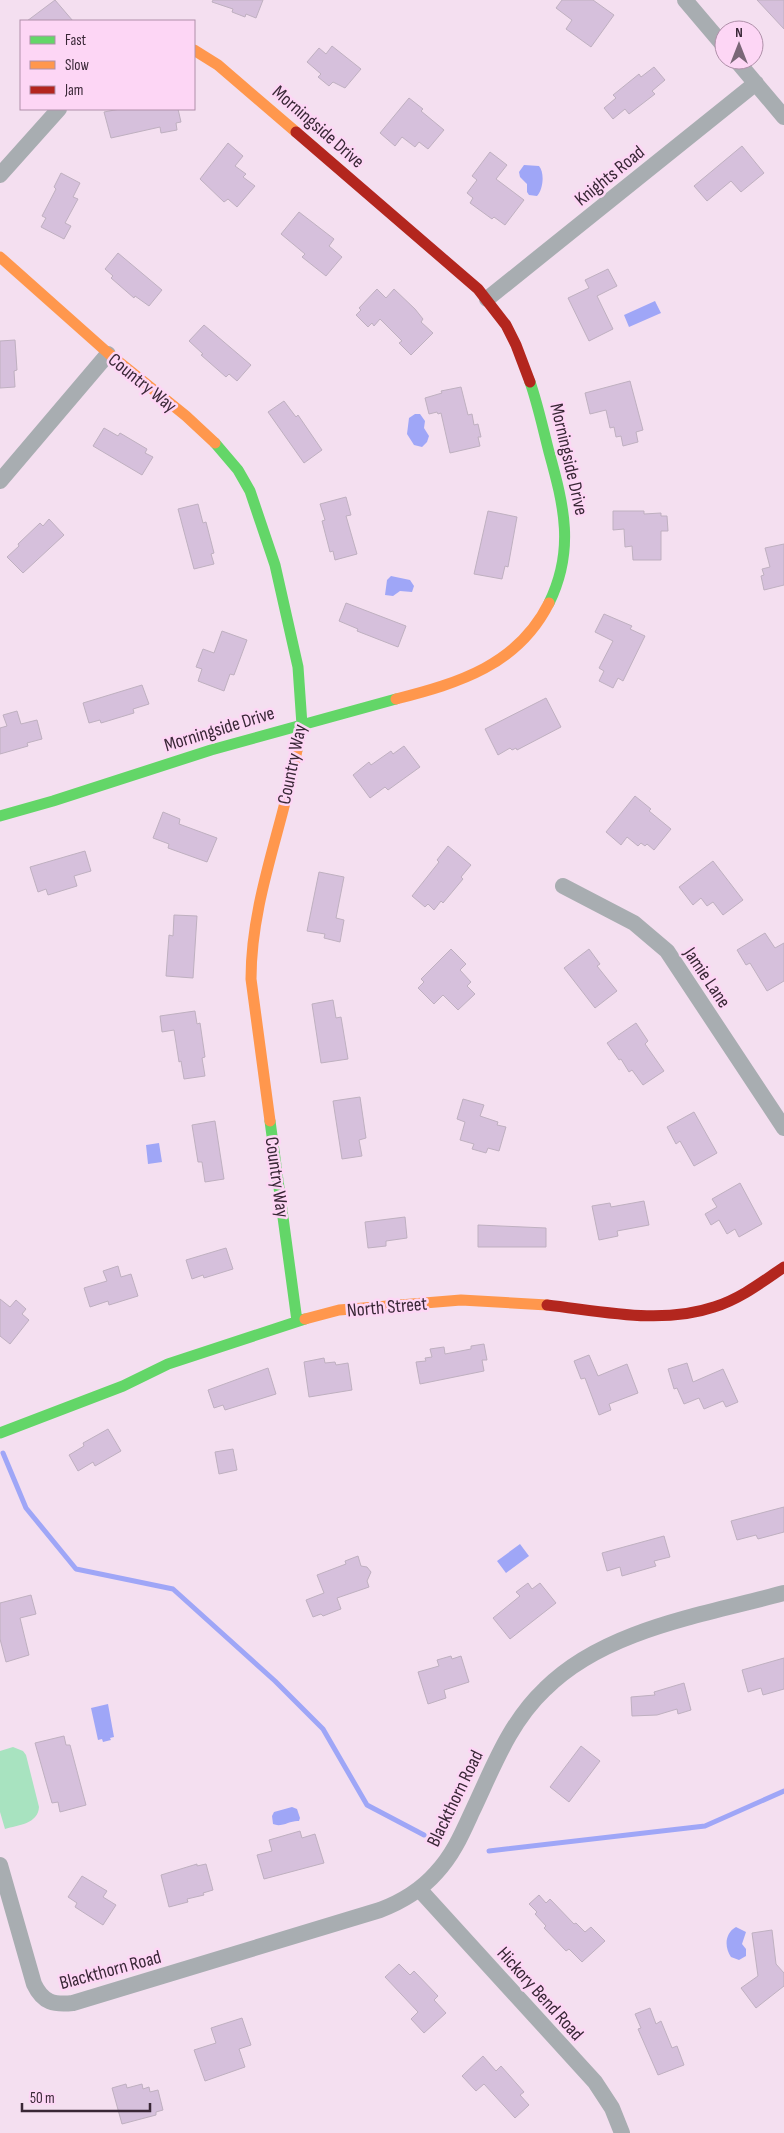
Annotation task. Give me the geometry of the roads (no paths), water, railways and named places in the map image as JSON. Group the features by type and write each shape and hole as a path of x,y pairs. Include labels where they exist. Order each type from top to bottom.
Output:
{"street":[{"path":"686,0 714,34"},
{"name":"Morningside Drive","path":"0,816 37,807 209,751 408,696 486,670 524,640 551,601 562,571 566,540 564,508 528,370 502,317 488,299 218,65 195,51"},
{"path":"745,70 784,117"},
{"name":"Knights Road","path":"488,299 756,83"},
{"path":"0,175 58,110"},
{"name":"Country Way","path":"0,257 108,354 203,431 223,452 244,480 256,505 275,565 298,667 302,725 296,757 260,897 251,959 251,979 297,1321"},
{"path":"0,481 108,354"},
{"name":"Jamie Lane","path":"563,886 634,923 667,951 784,1128"},
{"name":"North Street","path":"0,1432 123,1386 168,1364 297,1321 339,1310 461,1300 523,1302 642,1315 686,1315 716,1307 748,1291 784,1267"},
{"name":"Blackthorn Road","path":"0,1865 34,1984 40,1995 48,2002 59,2005 73,2003 380,1910 404,1899 436,1874 459,1841 503,1744 514,1725 528,1707 559,1675 597,1650 622,1639 661,1626 784,1594"},
{"name":"Hickory Bend Road","path":"419,1889 595,2082 612,2108 622,2133"}],"water":[{"path":"524,165 539,166 541,169 541,190 537,196 529,195 527,184 520,177 519,172"},
{"path":"655,301 661,313 629,327 624,315"},
{"path":"415,414 420,414 425,421 424,428 429,436 427,442 422,447 414,445 407,434 409,418"},
{"path":"391,576 410,580 414,586 412,592 400,591 393,596 385,595 387,580"},
{"path":"159,1143 162,1162 148,1164 146,1145"},
{"path":"520,1544 529,1556 506,1573 497,1561"},
{"path":"108,1704 114,1737 103,1742 102,1739 98,1740 91,1708"},
{"path":"292,1807 297,1809 299,1821 280,1825 273,1824 272,1816 274,1812"},
{"path":"736,1927 746,1932 742,1944 746,1949 746,1956 739,1960 731,1957 727,1949 728,1936"}],"waterway":[{"path":"3,1453 26,1508 76,1569 173,1589 275,1681 323,1729 367,1805 424,1835"},
{"path":"489,1851 705,1826 784,1791"}]}
